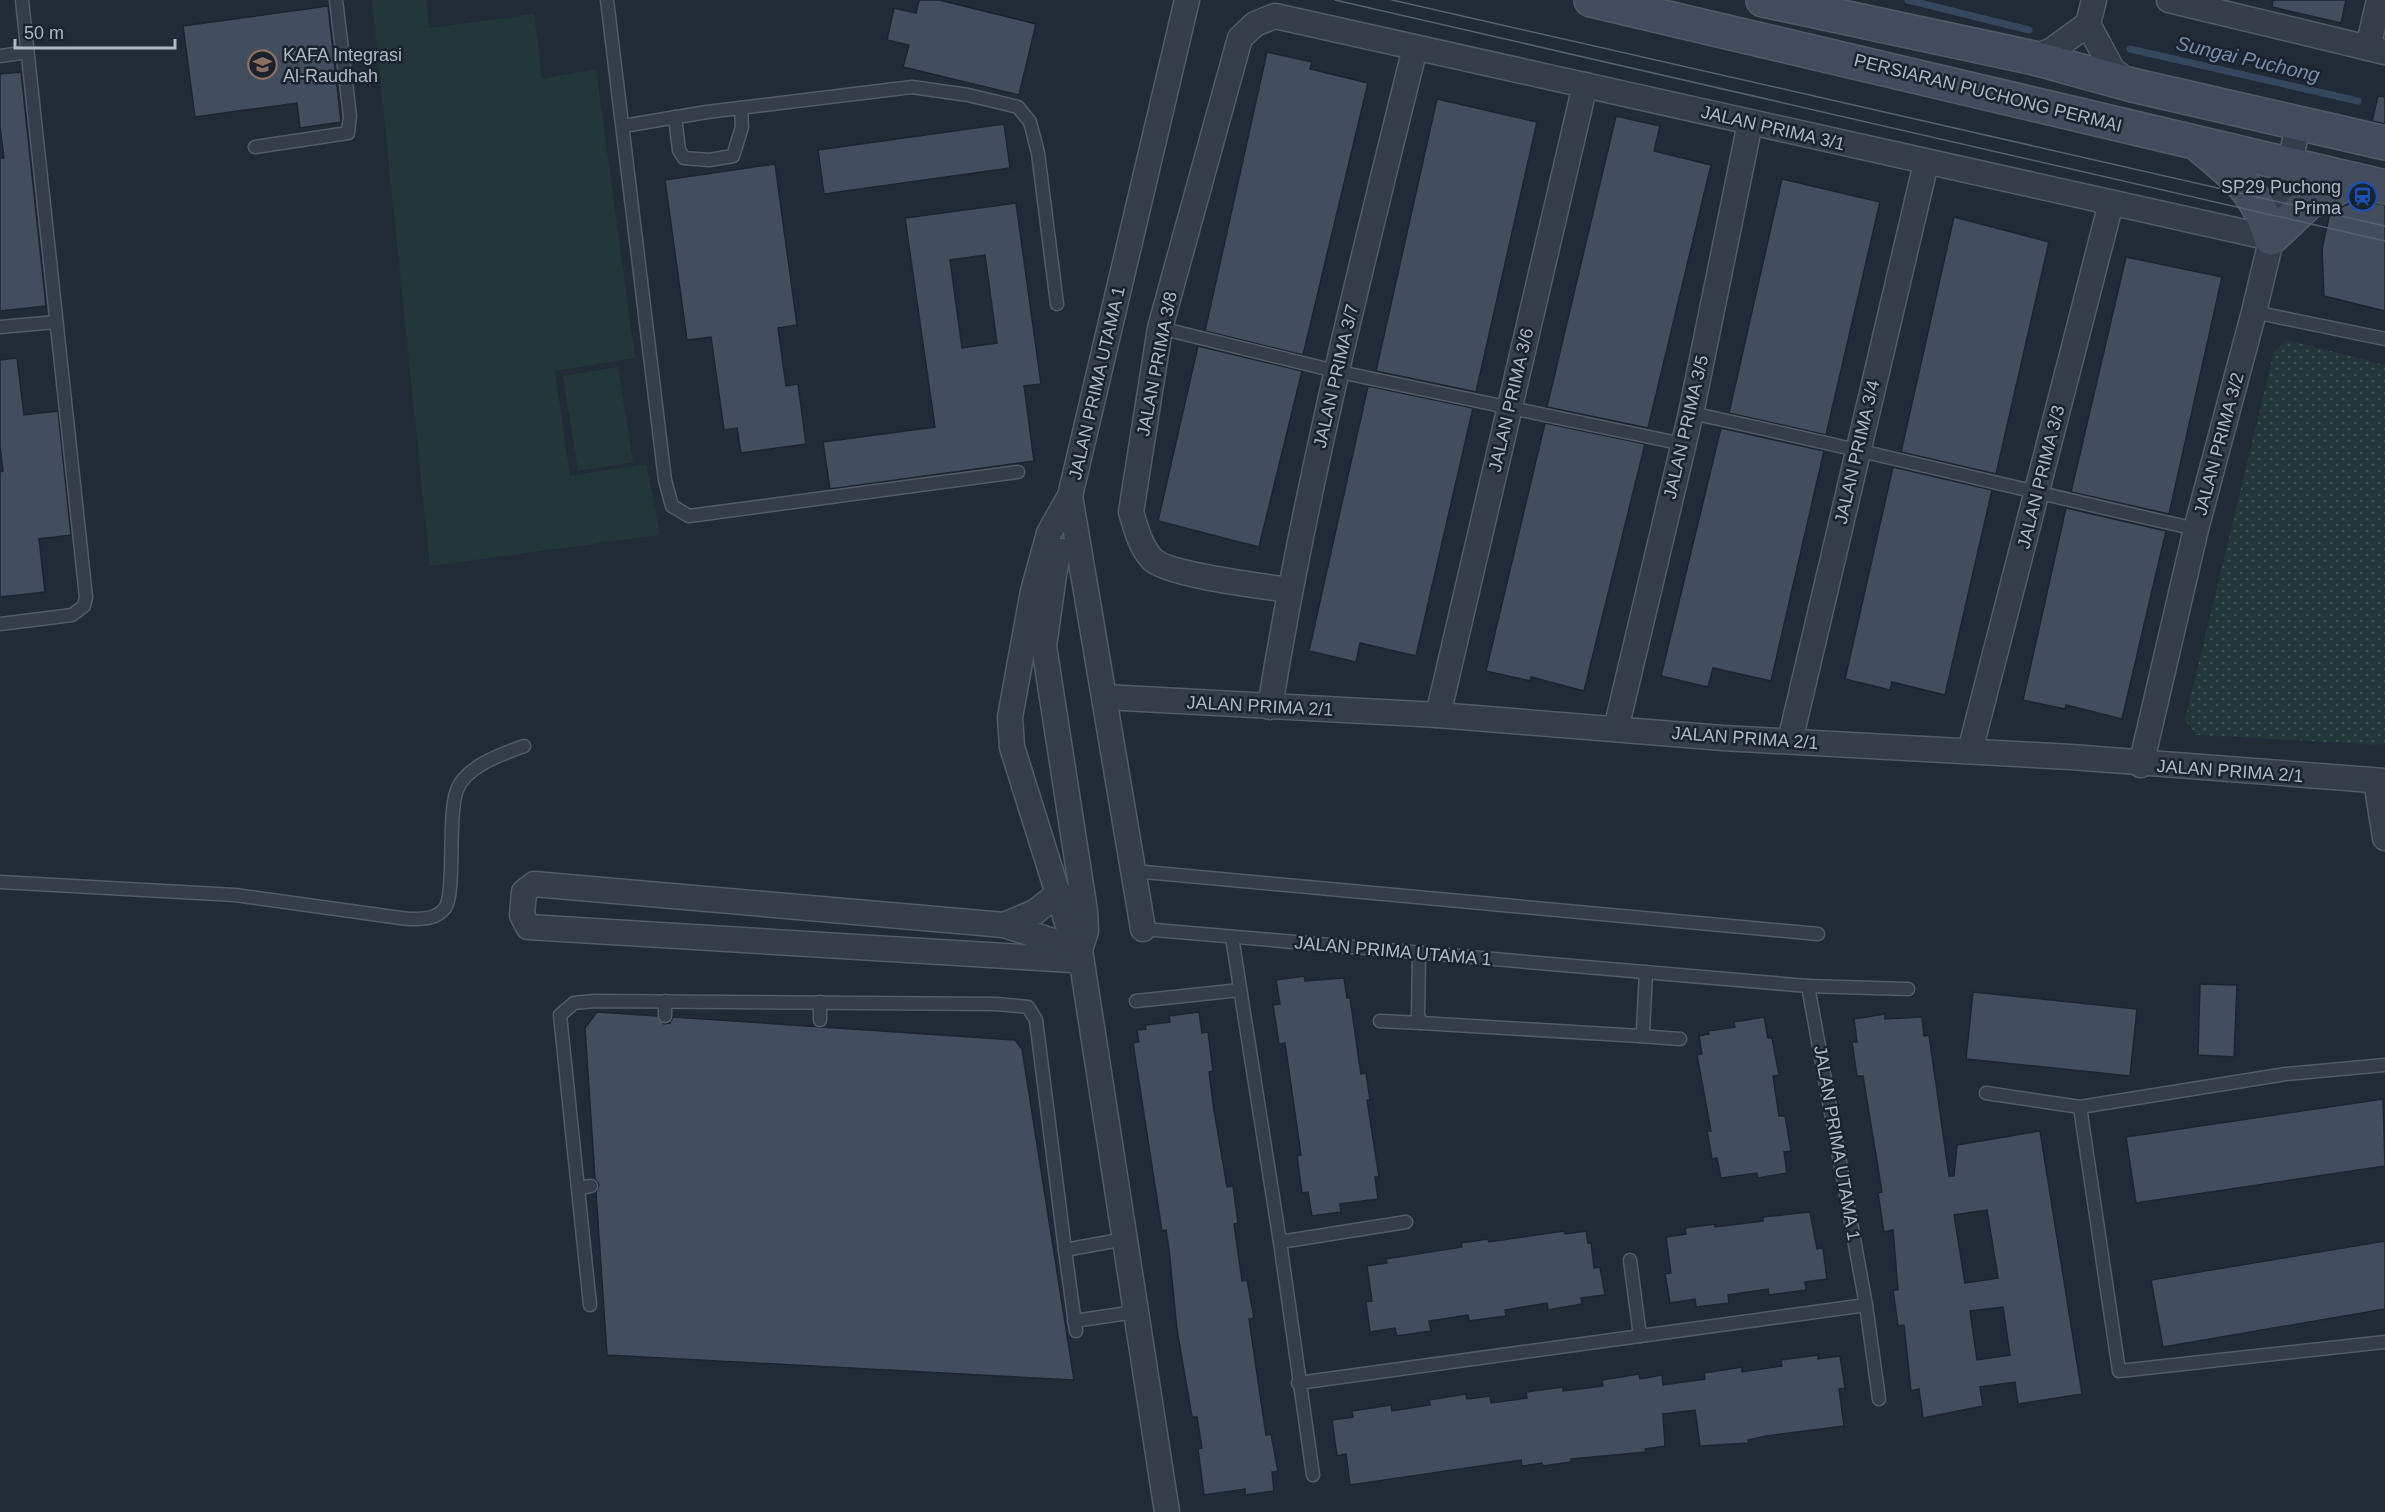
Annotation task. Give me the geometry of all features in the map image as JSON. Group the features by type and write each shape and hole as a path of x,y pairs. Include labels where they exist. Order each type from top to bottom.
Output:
{"main road":[{"name":"PERSIARAN PUCHONG PERMAI","path":"1592,0 1663,8 2198,144 2370,184"},
{"path":"1763,0 2034,58 2132,85 2385,142"},
{"path":"2198,144 2244,185 2262,209 2271,237 2309,202 2370,184"}],"street":[{"name":"JALAN PRIMA UTAMA 1","path":"1143,929 1070,496 1188,0"},
{"path":"2034,58 2052,50 2088,24 2094,0"},
{"path":"2169,0 2237,8 2376,50 2379,0"},
{"name":"JALAN PRIMA 3/1","path":"1275,16 1926,163 2271,237"},
{"name":"JALAN PRIMA 3/8","path":"1275,16 1255,24 1239,38 1160,328 1131,512 1140,541 1153,561 1194,574 1289,590"},
{"path":"2088,24 2112,69 2132,85"},
{"name":"JALAN PRIMA 3/7","path":"1270,706 1289,590 1335,371 1415,48"},
{"name":"JALAN PRIMA 3/6","path":"1438,716 1585,85"},
{"name":"JALAN PRIMA 3/5","path":"1616,729 1691,413 1750,123"},
{"name":"JALAN PRIMA 3/2","path":"2141,765 2196,529 2254,312 2299,123"},
{"name":"JALAN PRIMA 3/4","path":"1790,741 1857,448 1926,163"},
{"name":"JALAN PRIMA 3/3","path":"1970,751 2111,203"},
{"path":"1070,496 1049,533 1033,591 1010,717 1012,747 1023,789 1059,892 1068,929 1081,957 1167,1512"},
{"path":"1078,538 1058,554 1044,646 1085,911 1086,932 1081,957"},
{"name":"JALAN PRIMA 2/1","path":"1105,697 1970,751 2380,781"},
{"path":"2380,781 2385,838"},
{"path":"534,884 1004,925 1081,957 1072,960 528,927 522,915 524,892 534,884"},
{"path":"1004,925 1035,912 1059,892"}],"lane":[{"path":"0,624 72,615 84,606 86,597 22,0"},
{"path":"255,147 348,133 350,116 336,0"},
{"path":"608,0 665,480 672,506 688,516 1018,472"},
{"path":"0,56 27,52"},
{"path":"623,126 741,108 912,87 968,95 1018,107 1030,122 1038,153 1057,304"},
{"path":"675,117 679,150 684,158 709,160 733,156 742,127 741,108"},
{"path":"2254,312 2385,339"},
{"path":"0,327 56,322"},
{"path":"1160,328 1335,371 1683,444"},
{"path":"1691,413 1857,448 2036,493 2196,529"},
{"path":"0,882 235,895 408,919 431,918 444,910 450,900 450,840 457,790 470,773 496,756 524,746"},
{"path":"1134,871 1818,934"},
{"name":"JALAN PRIMA UTAMA 1","path":"1143,929 1808,986 1866,1305 1879,1399"},
{"path":"1232,937 1280,1242 1298,1383 1313,1475"},
{"path":"1419,953 1418,1015 1421,1023"},
{"path":"1640,1036 1643,1031 1646,972"},
{"path":"1808,986 1908,988"},
{"path":"1136,1001 1240,990"},
{"path":"665,1001 665,1016"},
{"path":"590,1305 585,1187 560,1015 574,1004 665,1001 996,1004 1028,1007 1036,1020 1075,1326 1135,1312"},
{"path":"820,1002 820,1020"},
{"path":"1380,1021 1680,1039"},
{"path":"1986,1093 2080,1107 2286,1074 2385,1065"},
{"path":"2080,1107 2119,1371 2385,1342"},
{"path":"1280,1242 1406,1222"},
{"path":"1065,1250 1125,1239"},
{"path":"1630,1260 1640,1336"},
{"path":"1298,1383 1866,1305"}],"green space":[{"path":"372,0 426,0 429,28 534,14 542,79 596,69 635,358 555,371 570,476 646,464 660,535 430,566"},
{"path":"2287,340 2385,365 2385,745 2197,735 2185,720 2274,352"},
{"path":"618,367 633,462 578,471 563,376"}],"building":[{"path":"919,0 939,0 1036,24 1019,95 903,67 909,45 887,40 894,8 916,13"},
{"path":"2273,0 2346,0 2341,23 2272,7"},
{"name":"KAFA Integrasi Al-Raudhah","path":"328,6 341,122 300,128 297,103 195,117 183,26"},
{"path":"1267,52 1312,62 1310,69 1368,83 1303,355 1205,331"},
{"path":"21,72 46,306 0,311 0,158 4,158 0,127 0,74"},
{"path":"2378,96 2385,97 2385,124 2372,121"},
{"path":"1437,99 1537,122 1476,392 1376,371"},
{"path":"1616,116 1660,126 1654,151 1711,165 1648,428 1547,407"},
{"path":"1004,124 1010,168 824,194 818,150"},
{"path":"775,164 797,325 778,328 786,386 798,384 806,444 741,453 737,428 724,430 711,337 687,340 665,180"},
{"path":"1782,179 1880,202 1826,435 1729,413"},
{"name":"SP29 Puchong Prima","path":"2357,200 2385,205 2385,311 2324,296 2322,249 2329,217 2331,212"},
{"path":"1016,203 1041,384 1024,386 1034,461 830,489 823,442 935,427 905,218","holes":["985,255 997,343 962,348 950,260"]},
{"path":"1954,217 2049,242 1996,474 1901,452"},
{"path":"2126,257 2222,277 2169,514 2071,492"},
{"path":"1198,346 1302,371 1259,547 1158,521"},
{"path":"17,358 24,415 58,411 71,535 39,539 45,592 0,597 0,472 3,471 0,446 0,360"},
{"path":"1368,386 1473,408 1416,656 1360,643 1356,662 1309,651"},
{"path":"1545,423 1645,444 1584,691 1531,677 1530,681 1486,671"},
{"path":"1721,428 1824,451 1771,681 1713,668 1708,687 1661,676"},
{"path":"1893,467 1992,490 1945,695 1892,682 1890,690 1845,679"},
{"path":"2066,508 2166,531 2122,719 2066,705 2065,709 2023,700"},
{"path":"1304,976 1305,981 1344,978 1347,998 1350,998 1361,1074 1366,1073 1370,1100 1367,1100 1379,1177 1375,1177 1378,1199 1340,1204 1341,1212 1312,1216 1308,1192 1302,1193 1297,1156 1301,1155 1285,1043 1279,1044 1273,1005 1280,1004 1276,980"},
{"path":"2200,984 2237,985 2234,1057 2198,1055"},
{"path":"1973,992 2137,1009 2130,1076 1966,1059"},
{"path":"597,1012 657,1016 664,1024 670,1023 673,1017 1015,1040 1022,1049 1074,1380 607,1355 596,1192 599,1185 595,1179 585,1028"},
{"path":"1199,1012 1202,1033 1208,1032 1213,1071 1209,1072 1214,1110 1227,1187 1233,1186 1238,1223 1234,1224 1242,1281 1247,1280 1254,1318 1249,1319 1266,1435 1271,1434 1278,1471 1272,1472 1274,1491 1245,1495 1245,1489 1204,1495 1198,1449 1202,1448 1197,1417 1192,1417 1177,1330 1169,1249 1166,1230 1162,1231 1133,1043 1139,1042 1137,1030 1146,1029 1145,1025 1170,1022 1169,1016"},
{"path":"1885,1014 1885,1019 1922,1017 1924,1036 1929,1035 1949,1176 1954,1176 1957,1145 2040,1131 2082,1394 2018,1404 2015,1382 1980,1387 1983,1406 1923,1418 1919,1389 1911,1391 1904,1325 1898,1326 1893,1290 1898,1290 1893,1230 1884,1232 1878,1193 1882,1192 1863,1076 1857,1076 1852,1042 1857,1042 1854,1019","holes":["1987,1210 1998,1278 1965,1283 1954,1215","2003,1307 2010,1355 1977,1360 1970,1311"]},
{"path":"1764,1017 1768,1038 1772,1038 1779,1075 1773,1076 1779,1116 1785,1116 1791,1151 1784,1152 1787,1173 1758,1178 1757,1173 1721,1178 1717,1158 1712,1159 1707,1131 1711,1131 1697,1055 1702,1054 1699,1036 1709,1034 1708,1031 1735,1027 1734,1022"},
{"path":"2383,1099 2385,1166 2136,1203 2126,1137"},
{"path":"1810,1212 1817,1249 1823,1248 1827,1279 1805,1282 1806,1290 1769,1295 1768,1289 1728,1295 1729,1303 1696,1307 1695,1299 1670,1303 1665,1274 1671,1273 1666,1237 1686,1234 1685,1228 1763,1221 1763,1217"},
{"path":"1564,1231 1565,1234 1586,1231 1588,1243 1591,1242 1594,1268 1600,1267 1605,1295 1581,1298 1582,1304 1548,1310 1547,1303 1505,1310 1506,1316 1469,1321 1468,1315 1429,1321 1431,1331 1397,1336 1395,1328 1370,1332 1366,1302 1372,1301 1367,1266 1387,1263 1386,1259 1462,1247 1461,1243 1488,1239 1489,1242"},
{"path":"2385,1241 2385,1309 2163,1347 2151,1280"},
{"path":"1818,1355 1818,1359 1840,1356 1845,1388 1839,1389 1844,1426 1766,1436 1748,1440 1749,1443 1700,1446 1695,1410 1663,1414 1665,1446 1645,1449 1646,1452 1571,1459 1571,1462 1543,1466 1542,1463 1522,1466 1521,1460 1350,1485 1346,1454 1337,1456 1332,1420 1353,1417 1352,1411 1391,1405 1392,1411 1430,1405 1429,1400 1466,1394 1467,1399 1490,1396 1491,1403 1527,1398 1526,1392 1563,1387 1563,1391 1603,1386 1602,1380 1639,1374 1640,1379 1662,1375 1663,1385 1705,1379 1704,1373 1742,1367 1742,1372 1782,1366 1781,1360"}],"waterway":[{"name":"Sungai Puchong","path":"1908,0 2029,30"},
{"name":"Sungai Puchong","path":"2130,49 2358,101"}],"tram line":[{"path":"1335,0 2385,241"},
{"path":"1392,0 2385,226"}],"place":[{"name":"KAFA Integrasi Al-Raudhah","path":"262,65"},
{"name":"SP29 Puchong Prima","path":"2362,197"}]}
